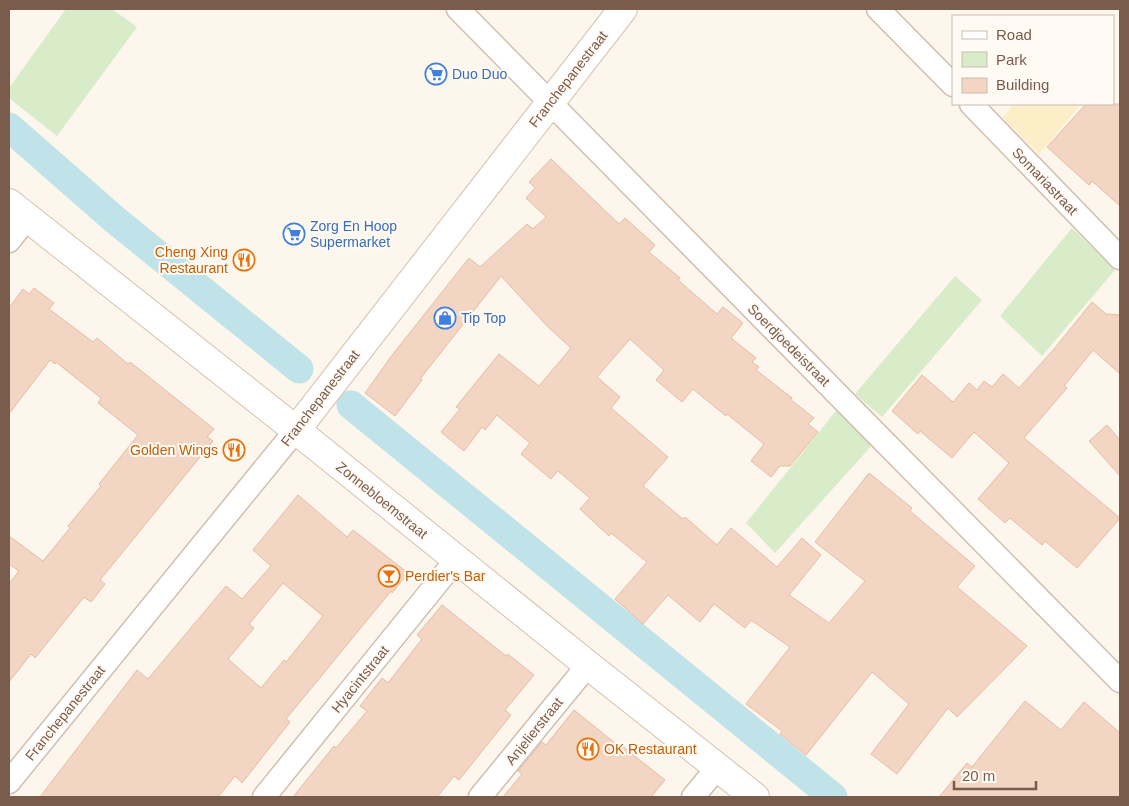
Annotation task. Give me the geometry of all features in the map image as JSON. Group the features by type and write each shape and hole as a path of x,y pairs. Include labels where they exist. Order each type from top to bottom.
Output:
{"street":[{"name":"Soerdjoedeistraat","path":"458,9 1120,681"},
{"name":"Franchepanestraat","path":"9,782 296,430 623,9"},
{"path":"878,9 952,84"},
{"name":"Somariastraat","path":"972,105 1120,258"},
{"path":"9,241 18,210"},
{"name":"Zonnebloemstraat","path":"18,210 755,797"},
{"name":"Hyacintstraat","path":"264,797 456,560"},
{"name":"Anjelierstraat","path":"480,797 588,665"},
{"path":"693,797 717,768"}],"green space":[{"path":"66,9 112,9 137,27 57,136 9,98 9,88"},
{"path":"1072,228 1115,270 1042,356 1000,316"},
{"path":"955,276 982,300 882,417 855,394"},
{"path":"839,407 874,443 775,553 746,523"}],"sand":[{"path":"1012,105 1080,105 1039,154 1003,118"}],"building":[{"path":"1120,104 1120,206 1092,181 1089,185 1047,147 1085,105"},
{"path":"551,159 619,224 625,218 655,245 649,252 680,278 678,280 717,314 723,307 743,323 731,338 756,358 752,362 759,367 756,370 814,418 808,424 818,432 790,466 780,466 771,477 751,461 764,444 693,389 682,402 656,380 664,370 630,339 597,377 620,397 611,408 668,457 643,486 683,519 685,517 717,545 731,528 777,567 802,538 821,555 789,595 829,623 865,581 815,542 869,473 912,508 910,511 975,566 957,587 1027,646 957,717 948,708 897,774 871,754 909,704 872,672 806,755 780,734 782,731 746,704 790,647 751,620 745,628 714,604 700,622 668,595 643,624 615,599 647,562 611,533 609,536 580,509 590,498 558,471 551,479 521,454 530,443 497,415 485,430 482,427 464,451 441,432 460,409 456,407 499,354 539,386 571,348 547,326 501,276 420,379 422,380 395,416 365,393 393,354 469,258 480,267 527,224 533,229 546,217 526,198 535,188 529,182"},
{"path":"34,288 54,303 49,309 93,342 97,338 128,364 130,362 214,429 207,437 213,441 100,580 105,584 91,602 84,597 35,658 31,654 9,682 9,584 19,571 9,564 9,536 43,561 70,528 68,526 101,486 99,484 138,435 98,403 101,398 56,362 55,364 50,360 9,414 9,308 23,289 29,294"},
{"path":"1092,302 1106,314 1120,315 1120,374 1093,350 1064,386 1067,388 1024,438 1120,518 1077,568 1045,541 1042,545 1010,518 1005,523 978,499 1009,463 974,432 952,458 920,431 918,434 892,411 922,375 953,402 969,383 977,390 984,381 992,387 1003,374 1019,388"},
{"path":"1107,425 1120,440 1120,476 1089,441"},
{"path":"298,495 347,537 353,530 408,573 392,593 391,591 286,719 290,722 242,783 235,776 218,797 40,797 137,670 148,679 226,586 242,599 271,566 253,550","holes":["283,583 323,616 286,662 284,660 261,688 228,659 254,628 249,624"]},
{"path":"442,605 506,656 508,654 534,675 505,710 511,715 459,780 454,776 437,797 293,797 334,746 336,748 367,711 360,706 382,678 388,683 422,639 417,635"},
{"path":"1025,701 1061,730 1084,702 1120,733 1120,797 939,797 967,763 972,767"},
{"path":"574,710 665,780 651,797 503,797 522,774 518,771 542,742 546,745"}],"waterway":[{"path":"9,127 114,219 299,369"},
{"path":"351,405 833,797"}],"place":[{"name":"Duo Duo","path":"436,74"},
{"name":"Zorg En Hoop Supermarket","path":"294,234"},
{"name":"Cheng Xing Restaurant","path":"244,260"},
{"name":"Tip Top","path":"445,318"},
{"name":"Golden Wings","path":"234,450"},
{"name":"Perdier's Bar","path":"389,576"},
{"name":"OK Restaurant","path":"588,749"}]}
